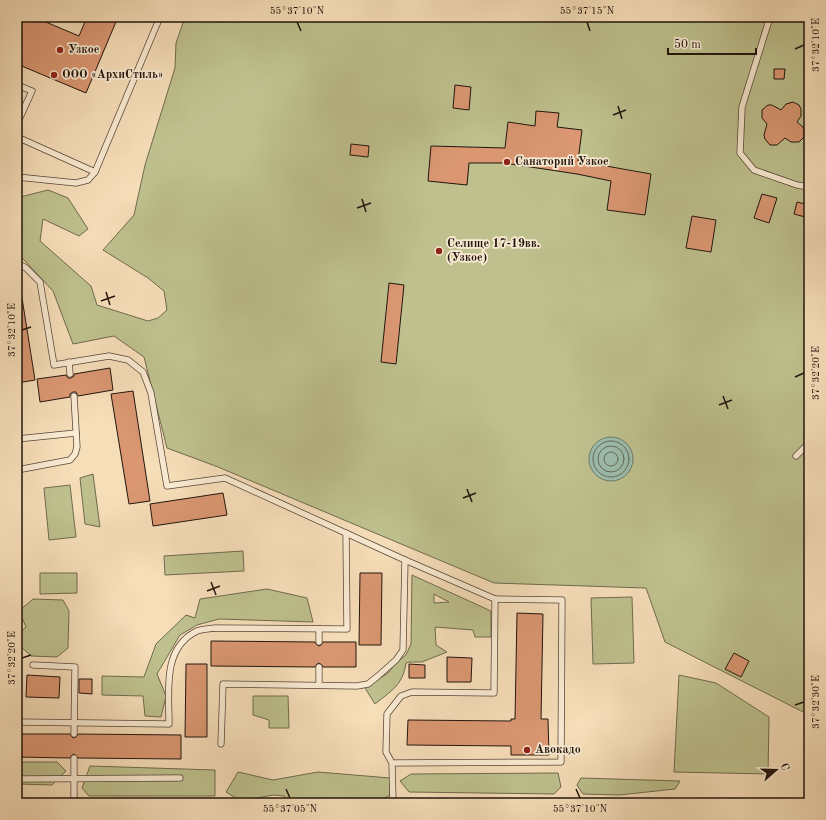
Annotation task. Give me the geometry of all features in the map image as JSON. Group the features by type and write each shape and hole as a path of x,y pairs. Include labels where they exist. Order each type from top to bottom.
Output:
{"lane":[{"path":"17,178 76,183 88,180 95,172 160,17"},
{"path":"770,17 742,107 740,153 754,170 797,185 809,187"},
{"path":"17,85 32,91 17,124"},
{"path":"17,137 95,172"},
{"path":"17,263 26,268 40,282 54,365 109,356 128,360 143,372 151,393 167,486 224,478 495,599 562,600 561,762 392,763"},
{"path":"69,362 70,374"},
{"path":"17,470 70,460 75,454 77,447 74,396"},
{"path":"17,439 76,433"},
{"path":"796,456 809,442"},
{"path":"17,722 169,724 169,672 174,654 183,640 198,630 215,628 347,629 346,533"},
{"path":"221,744 222,684 357,686 368,684 387,669 403,650 405,560"},
{"path":"393,803 392,763 386,752 386,714 401,696 412,692 494,693 495,599"},
{"path":"319,629 319,642"},
{"path":"33,665 75,667 74,734"},
{"path":"318,667 318,685"},
{"path":"74,758 74,803"},
{"path":"17,779 180,778"}],"green space":[{"path":"185,17 809,17 809,715 665,642 646,588 494,583 218,467 167,448 144,357 114,336 73,344 53,291 23,259 17,259 17,194 20,197 48,190 68,198 88,229 79,236 43,219 40,241 91,286 97,305 148,321 158,318 167,310 164,291 148,278 103,250 134,215 145,165 175,68 176,43"},
{"path":"93,474 100,527 85,524 80,478"},
{"path":"70,485 76,537 49,540 44,488"},
{"path":"243,551 244,571 165,575 164,556"},
{"path":"40,573 77,573 77,593 40,594"},
{"path":"412,575 491,611 491,637 475,637 473,630 435,627 436,645 447,652 422,662 406,663 399,682 391,691 375,704 365,688 388,673 396,663 406,655 411,644","holes":["434,594 449,602 434,603"]},
{"path":"267,589 307,598 313,622 219,619 197,625 180,635 157,674 166,696 161,717 145,716 143,696 102,695 102,676 144,677 156,644 186,615 195,618 200,599"},
{"path":"632,597 634,663 593,664 591,598"},
{"path":"33,599 63,600 69,611 68,648 57,657 31,656 17,643 17,635 26,627 19,611"},
{"path":"17,659 22,662 18,677 17,696"},
{"path":"679,675 716,683 769,717 768,774 674,772"},
{"path":"253,696 288,696 289,728 269,728 269,720 253,715"},
{"path":"17,762 57,762 66,771 52,785 17,784"},
{"path":"90,766 215,770 215,796 89,796 82,788"},
{"path":"238,772 273,780 318,772 390,778 390,795 376,803 287,801 284,796 273,795 241,801 226,792"},
{"path":"558,773 561,787 554,794 409,792 400,781 411,774"},
{"path":"581,778 680,781 675,789 619,795 583,794 577,785"}],"water":[{"path":"607,437 615,437 627,443 633,455 633,463 627,475 615,481 607,481 595,475 589,463 589,455 595,443"}],"building":[{"name":"Узкое","path":"17,17 34,17 79,36 87,17 118,17 86,93 17,64"},
{"path":"774,69 785,69 784,79 774,79"},
{"path":"455,85 471,87 469,110 453,108"},
{"path":"793,102 799,105 801,109 801,116 797,122 803,127 804,137 799,142 791,142 785,138 777,145 770,145 765,139 764,135 767,124 762,118 762,110 768,105 772,105 781,110 786,104"},
{"name":"Санаторий Узкое","path":"536,111 559,113 557,127 582,130 578,161 651,174 645,215 607,210 611,181 577,174 504,163 469,163 467,185 428,181 431,146 505,148 508,122 535,126"},
{"path":"351,144 369,146 368,157 350,155"},
{"path":"762,194 777,198 769,223 754,218"},
{"path":"797,202 809,205 809,218 794,214"},
{"path":"692,216 716,220 711,252 686,248"},
{"path":"389,283 404,285 396,364 381,362"},
{"path":"17,298 22,298 35,380 17,383"},
{"path":"110,368 113,390 78,396 76,392 73,392 70,394 70,397 40,402 37,379 66,375 68,378 71,378 74,374"},
{"path":"133,391 150,501 129,504 111,394"},
{"path":"223,493 227,515 153,526 150,504"},
{"path":"360,573 382,573 381,645 359,645"},
{"path":"517,613 543,614 541,719 548,719 549,755 511,755 511,746 407,745 408,720 511,721 511,719 515,719"},
{"path":"211,641 315,642 319,646 323,642 356,642 356,667 323,667 319,663 315,667 211,666"},
{"path":"734,653 749,661 741,677 725,669"},
{"path":"447,657 472,658 471,682 447,682"},
{"path":"186,664 207,664 207,737 185,737"},
{"path":"409,664 425,665 425,678 409,678"},
{"path":"27,675 60,677 59,698 26,697"},
{"path":"79,679 92,679 92,694 79,693"},
{"path":"17,734 70,734 74,738 78,734 181,735 181,759 78,758 74,754 70,758 17,757"}],"place":[{"name":"Узкое","path":"60,50"},
{"name":"ООО «АрхиСтиль»","path":"54,75"},
{"name":"Санаторий Узкое","path":"507,162"},
{"name":"Селище 17-19вв. (Узкое)","path":"439,251"},
{"name":"Авокадо","path":"527,750"}]}
